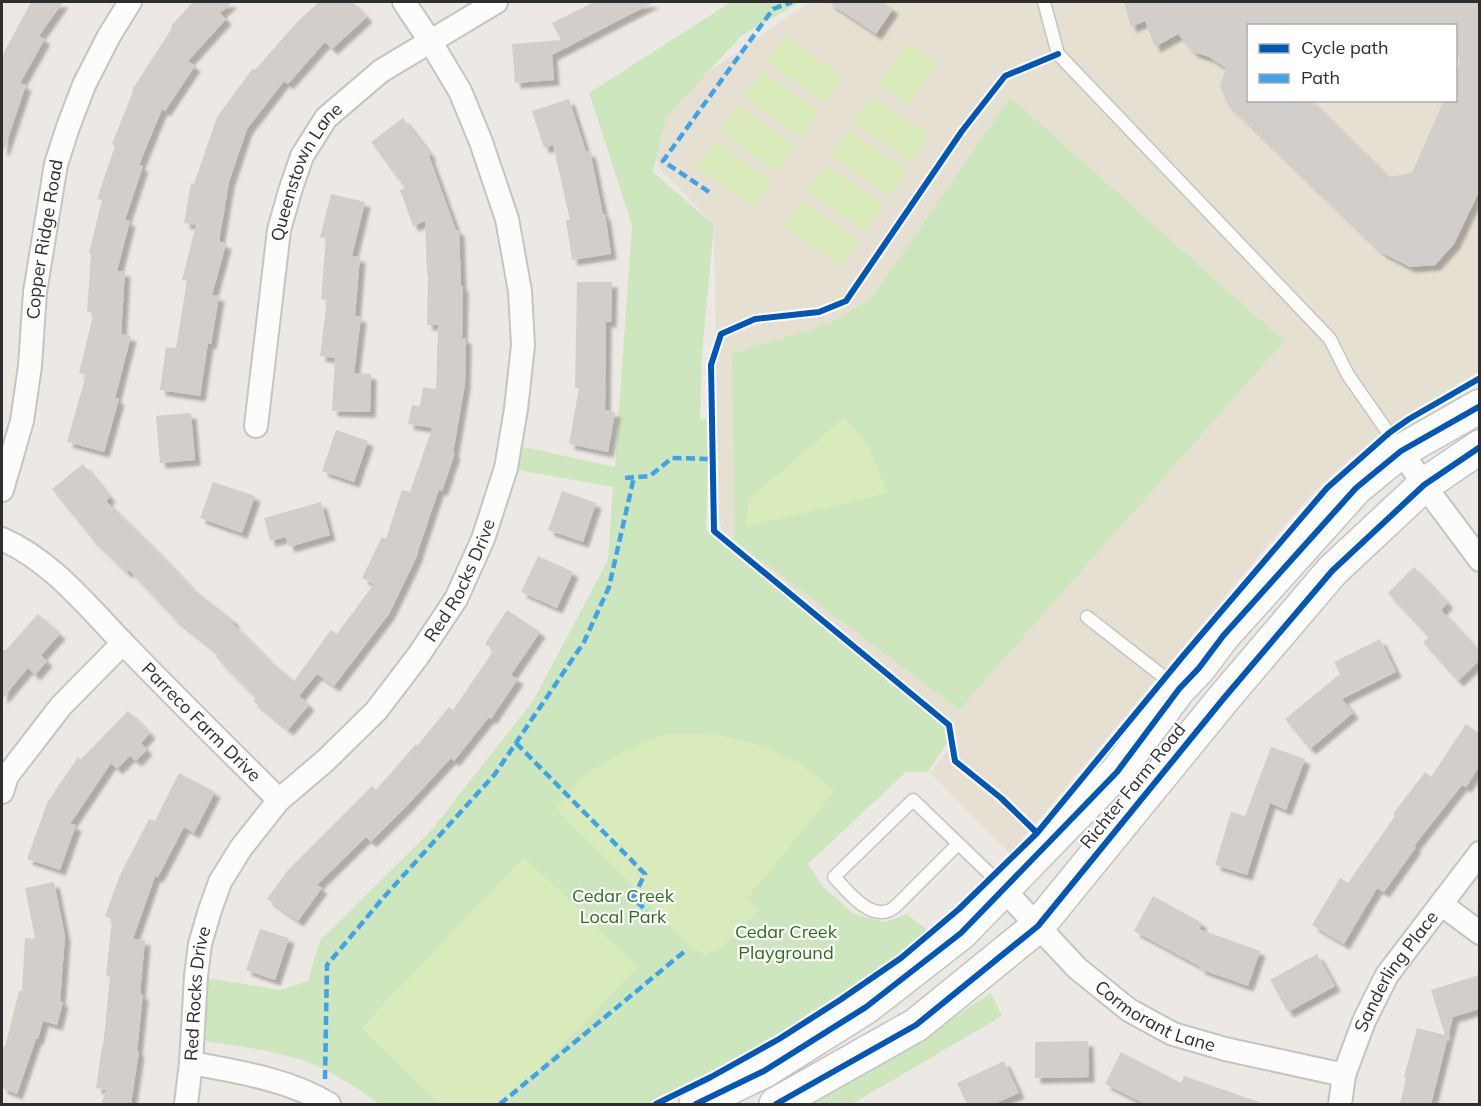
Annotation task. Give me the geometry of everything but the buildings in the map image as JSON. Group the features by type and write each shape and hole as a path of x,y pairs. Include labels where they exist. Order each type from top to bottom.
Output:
{"main road":[{"name":"Richter Farm Road","path":"696,1104 764,1071 866,1007 961,933 1117,772 1179,689 1199,668 1223,636 1356,488 1401,451 1479,406"},
{"name":"Richter Farm Road","path":"776,1104 916,1025 1038,926 1332,571 1424,485 1479,447"}],"street":[{"name":"Copper Ridge Road","path":"2,490 22,421 30,366 35,292 56,164 84,85 109,36 130,2"},
{"name":"Red Rocks Drive","path":"186,1104 200,944 220,882 241,848 279,800 326,760 376,711 418,656 456,598 483,539 506,468 524,345 518,280 507,219 481,142 460,91 404,2"},
{"name":"Queenstown Lane","path":"256,426 279,230 302,156 326,118 381,71 496,2"},
{"path":"1401,451 1479,560"},
{"name":"Parreco Farm Drive","path":"2,538 42,562 90,607 279,800"},
{"path":"2,792 7,776 33,740 61,706 123,643"},
{"name":"Sanderling Place","path":"1340,1104 1344,1075 1364,1021 1387,975 1479,853"},
{"name":"Cormorant Lane","path":"1004,890 1077,968 1129,1010 1173,1034 1225,1050 1344,1075"},
{"path":"1441,904 1479,933"},
{"path":"191,1063 259,1077 296,1088 329,1104"}],"lane":[{"path":"1044,2 1058,54 1330,339 1348,375 1401,451"},
{"path":"1087,616 1179,689"},
{"path":"958,844 889,911 878,913 865,908 834,877 913,800 993,877 1004,890"}],"shaded area":[{"path":"809,2 1479,2 1479,371 1417,409 1389,433 1351,458 1316,489 1010,854 930,773 956,739 955,724 722,531 718,514 714,225 659,167 644,117"}],"green space":[{"name":"Cedar Creek Local Park","path":"731,2 800,2 741,36 666,117 653,172 714,225 702,353 700,419 709,420 706,530 947,729 950,738 928,772 906,772 808,864 823,887 854,914 886,922 907,914 937,938 822,1017 772,1047 650,1104 379,1104 342,1079 302,1060 262,1050 192,1039 196,976 280,990 308,981 320,940 429,833 533,701 608,560 613,487 506,468 510,444 615,467 632,225 589,93"},
{"path":"785,36 843,77 825,103 767,62"},
{"path":"908,43 937,63 909,105 879,85"},
{"path":"762,71 819,111 801,138 743,97"},
{"path":"871,96 929,136 911,162 853,122"},
{"path":"1010,97 1284,341 959,710 735,541 732,354 828,324 871,299"},
{"path":"738,105 795,146 777,172 720,131"},
{"path":"849,130 906,170 888,196 830,156"},
{"path":"715,141 772,181 754,207 696,167"},
{"path":"826,165 884,205 865,232 807,191"},
{"path":"801,200 859,241 841,267 783,226"},
{"path":"844,418 867,443 888,493 745,527 749,499"},
{"path":"667,734 719,735 759,745 798,762 835,791 747,898 758,910 721,949 706,955 692,948 556,808 583,776 624,751"},
{"path":"524,857 638,967 506,1104 439,1104 361,1028"},
{"path":"991,993 1002,1016 852,1104 812,1104 904,1050"}],"marked path":[{"path":"709,192 663,161 773,9 792,2"},
{"path":"625,478 650,476 672,458 713,459"},
{"path":"325,1079 327,965 383,898 495,774 584,642 609,587 634,477"},
{"path":"516,743 645,874 633,898 647,911"},
{"path":"500,1104 685,951"}],"cycle path":[{"path":"1037,833 1001,798 955,761 949,725 714,531 711,365 721,334 755,319 819,312 846,301 962,131 1005,76 1058,54"},
{"path":"656,1104 711,1077 779,1039 840,1000 901,958 959,909 1037,833 1183,656 1327,488 1389,433 1480,378"},
{"path":"696,1104 764,1071 866,1007 961,933 1117,772 1179,689 1199,668 1223,636 1356,488 1401,451 1480,406"},
{"path":"776,1104 916,1025 1038,926 1224,698 1332,571 1424,485 1480,447"}],"park label":[{"name":"Cedar Creek Playground","path":"786,942"}]}
